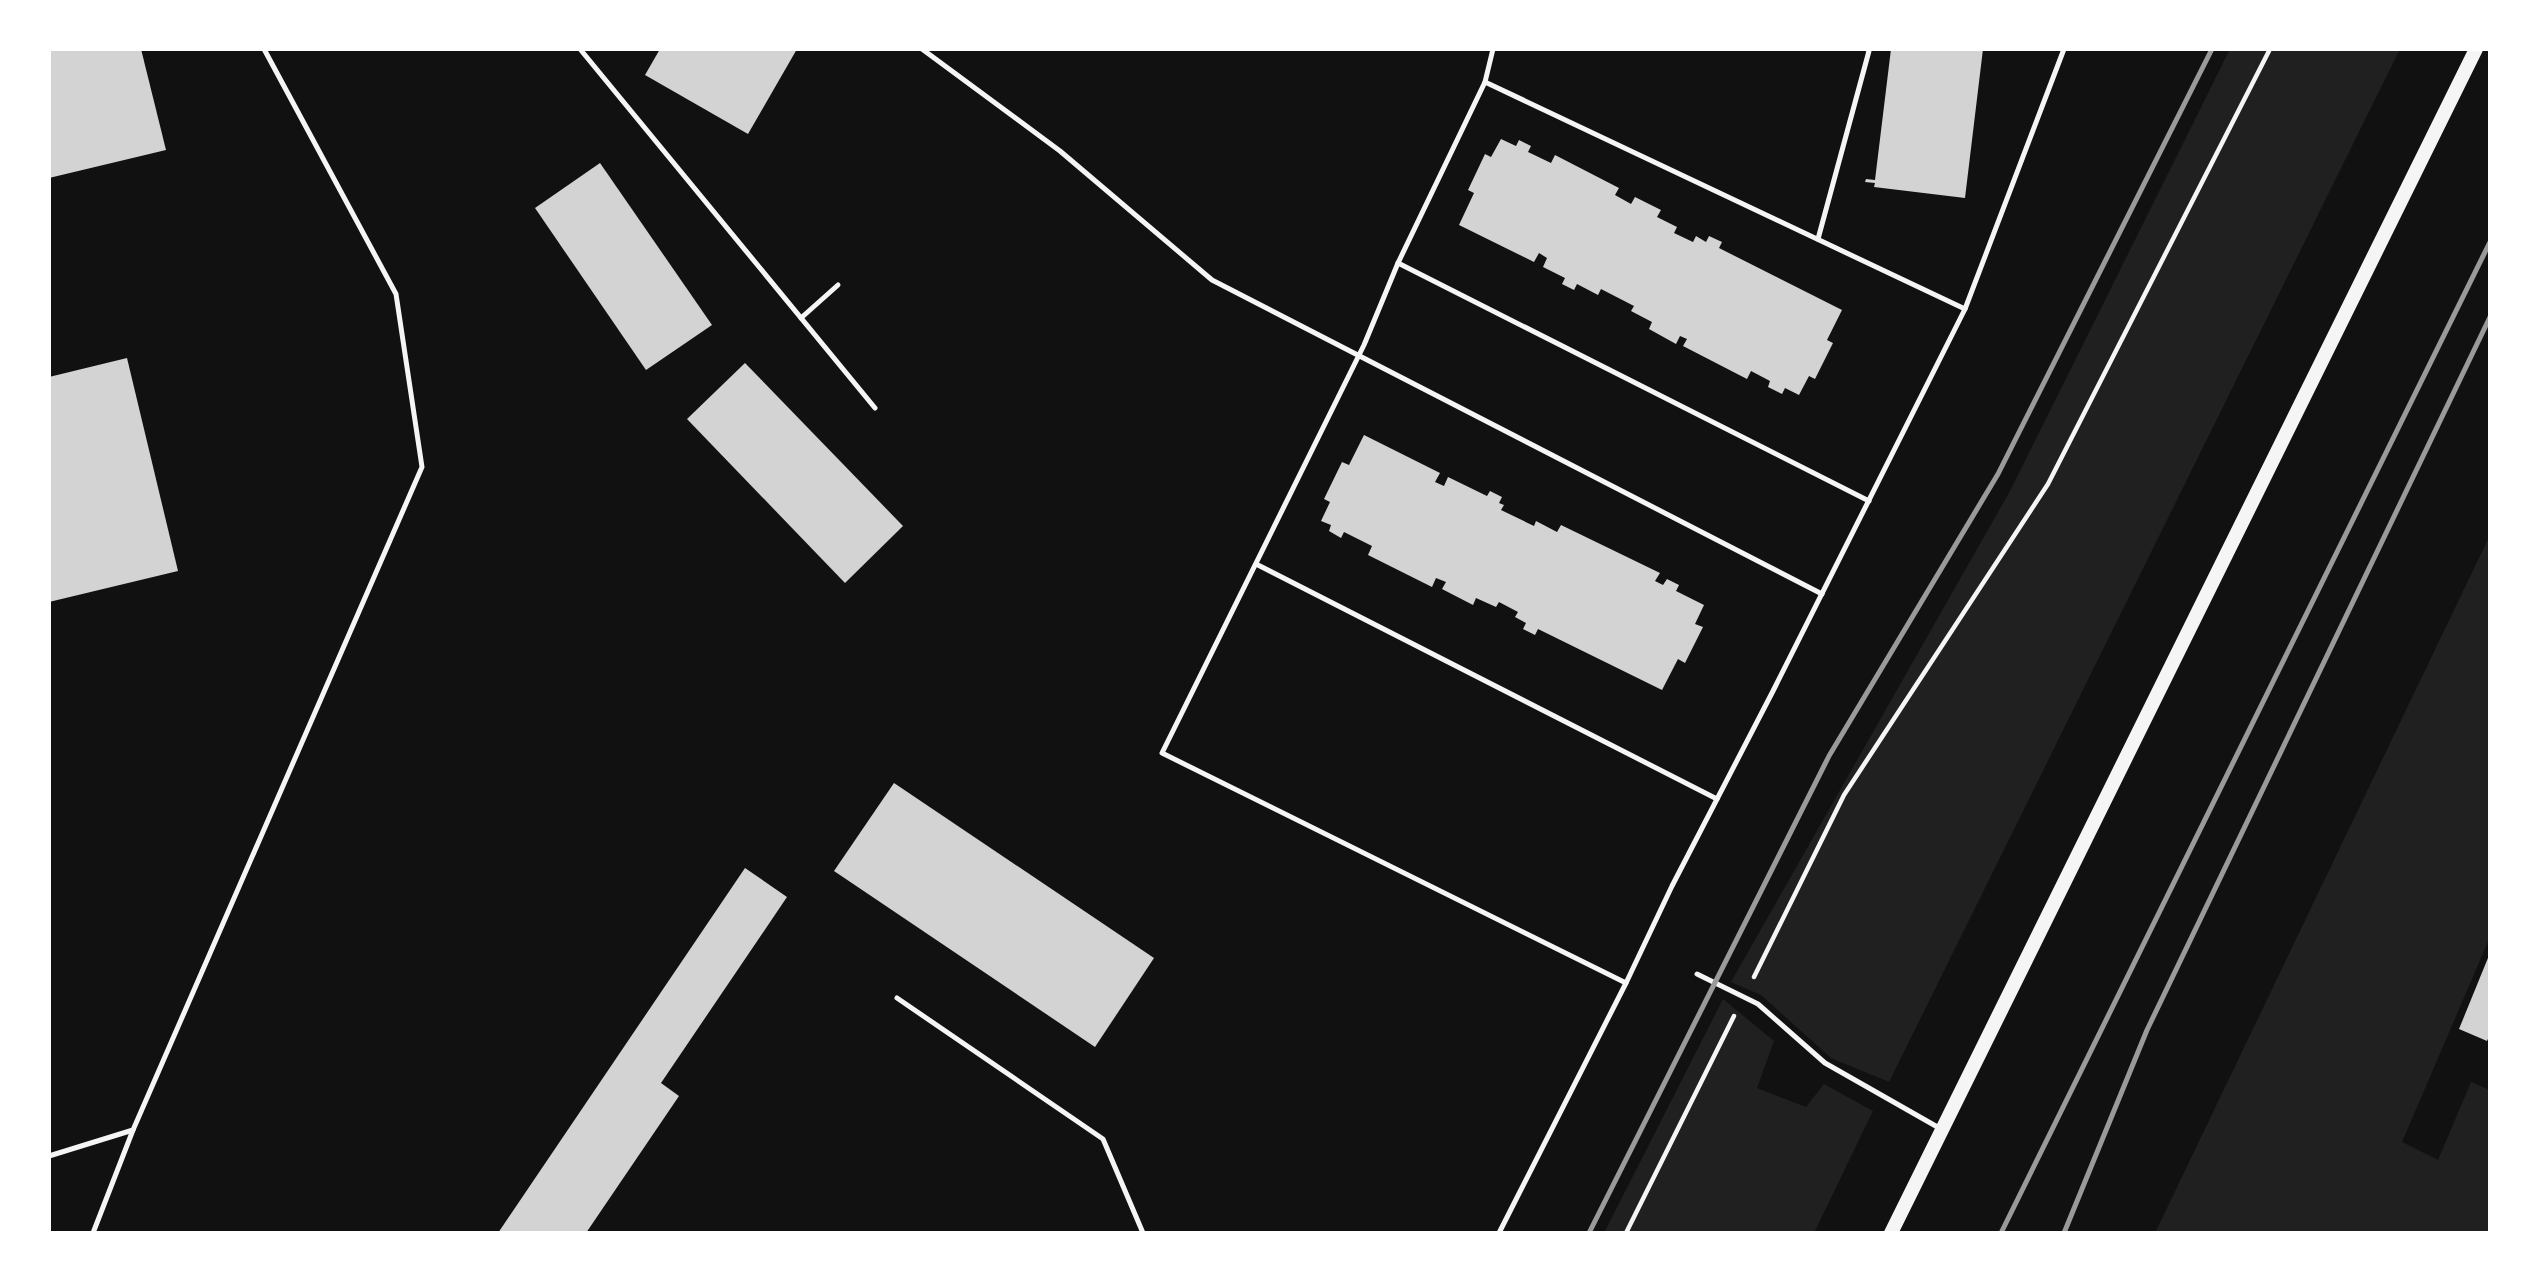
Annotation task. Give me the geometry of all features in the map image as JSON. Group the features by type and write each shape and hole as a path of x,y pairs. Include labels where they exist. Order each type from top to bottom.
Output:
{"main road":[{"path":"1891,1233 2476,49"}],"lane":[{"path":"93,1233 132,1130 422,467 396,294 264,49"},
{"path":"580,49 875,408"},
{"path":"922,49 1060,151 1212,280 1822,594"},
{"path":"1493,49 1485,82 1398,263 1358,356 1162,753 1626,983"},
{"path":"1818,239 1869,51 1867,49"},
{"path":"1499,1233 1626,983 1671,886 1965,309 2064,49"},
{"path":"1485,82 1965,309"},
{"path":"1398,263 1869,501"},
{"path":"801,318 838,285"},
{"path":"1256,564 1717,799"},
{"path":"1697,974 1758,1004 1825,1063 1942,1129"},
{"path":"897,998 1103,1139 1143,1233"},
{"path":"49,1156 132,1130"}],"path":[{"path":"1626,1233 1844,795 2048,484 2270,49"}],"shaded area":[{"path":"2230,49 2400,49 1889,1082 1831,1058 1761,995 1731,982 2010,491"},
{"path":"2490,535 2490,937 2402,1142 2438,1160 2471,1082 2490,1090 2490,1233 2155,1233"},
{"path":"1723,999 1774,1041 1757,1088 1806,1107 1824,1084 1873,1111 1814,1233 1604,1233"}],"building":[{"path":"49,49 141,49 166,150 49,178"},
{"path":"660,49 797,49 748,134 645,75"},
{"path":"1891,49 1983,49 1965,198 1874,187 1875,183 1865,182 1866,179 1875,180"},
{"path":"1501,139 1516,146 1519,140 1531,146 1528,152 1551,163 1555,155 1619,188 1615,195 1631,204 1635,197 1661,210 1657,217 1677,227 1674,233 1693,242 1696,236 1706,242 1709,236 1722,242 1719,248 1842,310 1827,340 1833,343 1815,379 1809,376 1799,395 1785,388 1782,394 1768,387 1770,381 1751,371 1747,379 1683,346 1687,339 1680,336 1676,344 1649,329 1652,322 1631,311 1634,306 1601,289 1598,295 1577,284 1574,290 1562,284 1565,278 1543,267 1547,258 1539,253 1534,262 1459,225 1474,193 1468,190 1485,154 1491,157"},
{"path":"600,163 712,325 646,370 535,208"},
{"path":"127,358 178,571 49,602 49,377"},
{"path":"745,363 903,526 845,583 687,419"},
{"path":"1364,435 1440,473 1435,482 1444,486 1448,477 1487,496 1490,491 1502,497 1499,503 1504,505 1501,510 1534,526 1536,521 1557,532 1561,525 1660,573 1655,581 1663,585 1667,579 1679,585 1676,591 1704,605 1695,624 1703,627 1685,663 1678,659 1662,690 1538,629 1535,635 1523,629 1526,623 1515,617 1518,612 1499,602 1496,607 1476,598 1473,605 1442,589 1446,582 1436,578 1432,587 1368,555 1372,546 1344,532 1341,538 1329,531 1331,525 1321,521 1330,502 1324,499 1342,462 1349,465"},
{"path":"894,783 1154,958 1095,1047 834,871"},
{"path":"745,868 787,897 661,1083 679,1096 586,1233 498,1233"},
{"path":"2490,953 2490,1034 2487,1041 2459,1029"}],"railway":[{"path":"1589,1233 1829,756 1998,474 2212,49"},
{"path":"2001,1233 2490,242"},
{"path":"2064,1233 2147,1030 2490,317"}]}
